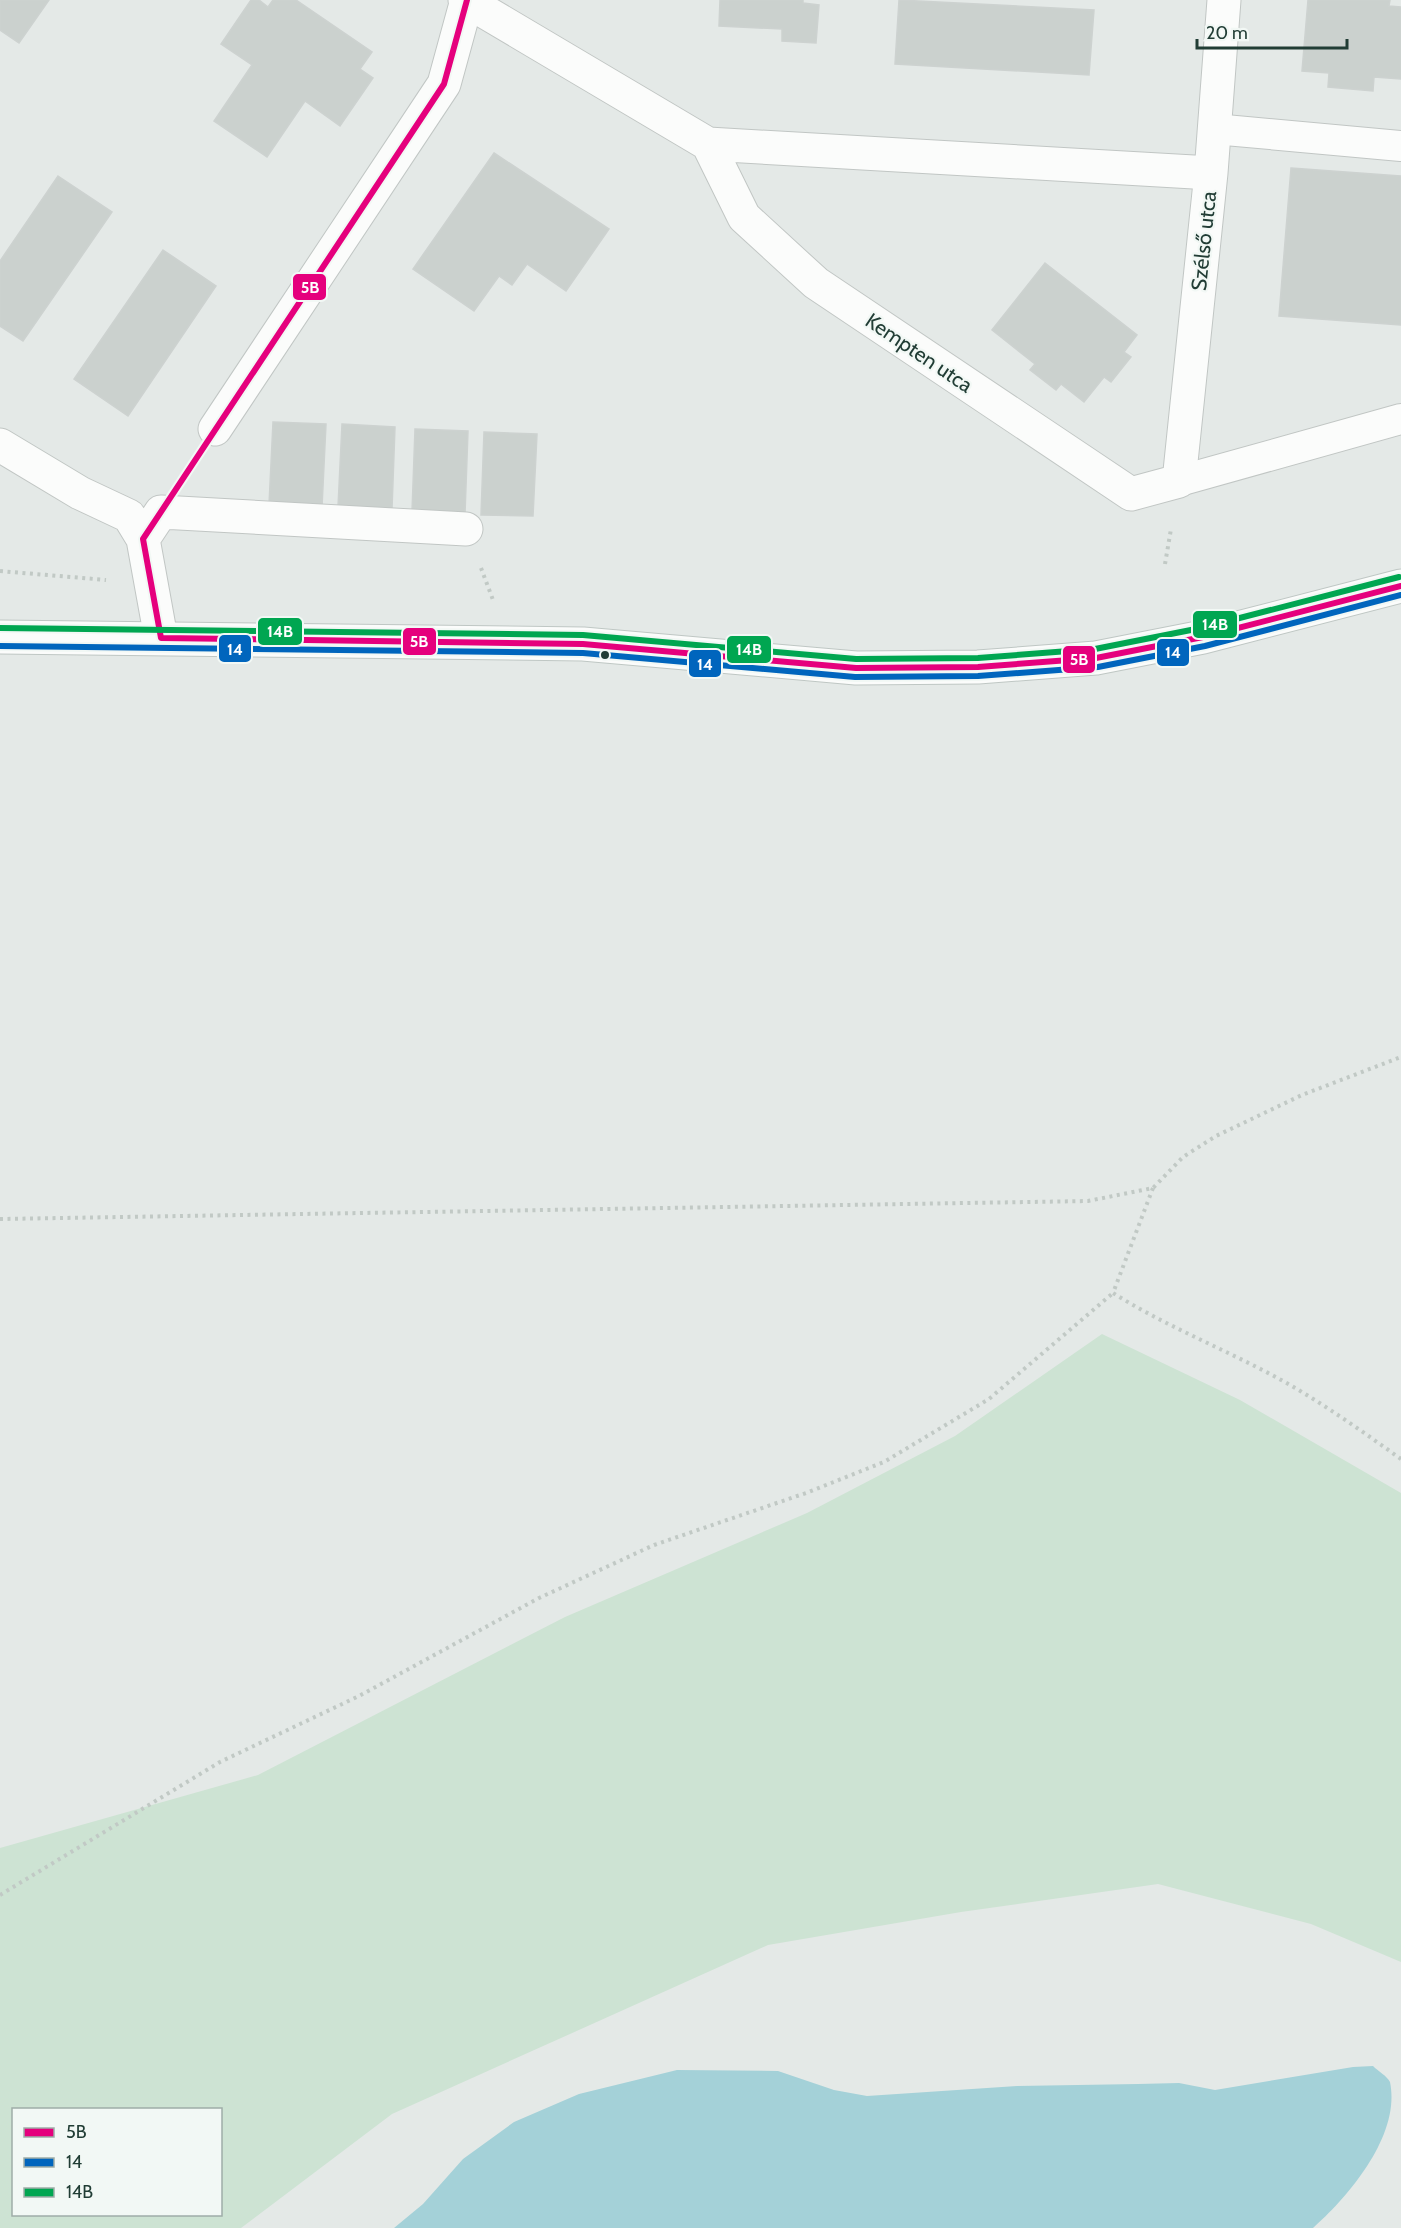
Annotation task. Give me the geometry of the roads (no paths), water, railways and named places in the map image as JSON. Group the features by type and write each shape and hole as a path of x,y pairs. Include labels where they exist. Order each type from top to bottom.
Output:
{"street":[{"path":"215,429 444,84 466,0 708,144 1211,173"},
{"name":"Szélső utca","path":"1179,481 1211,173 1224,0"},
{"name":"Kempten utca","path":"708,144 744,217 816,284 1131,494 1179,481"},
{"path":"0,445 80,493 129,516 143,539 161,638"},
{"path":"143,539 161,512 466,529"},
{"path":"0,637 583,644 856,668 978,667 1096,658 1203,637 1401,586"}],"lane":[{"path":"1215,129 1401,146"},
{"path":"1179,481 1401,419"}],"water":[{"path":"1373,2066 1390,2082 1391,2102 1388,2123 1380,2143 1356,2182 1313,2228 394,2228 423,2204 463,2159 514,2122 579,2094 677,2070 778,2071 834,2090 867,2096 1017,2086 1179,2083 1215,2090 1353,2067"}]}
